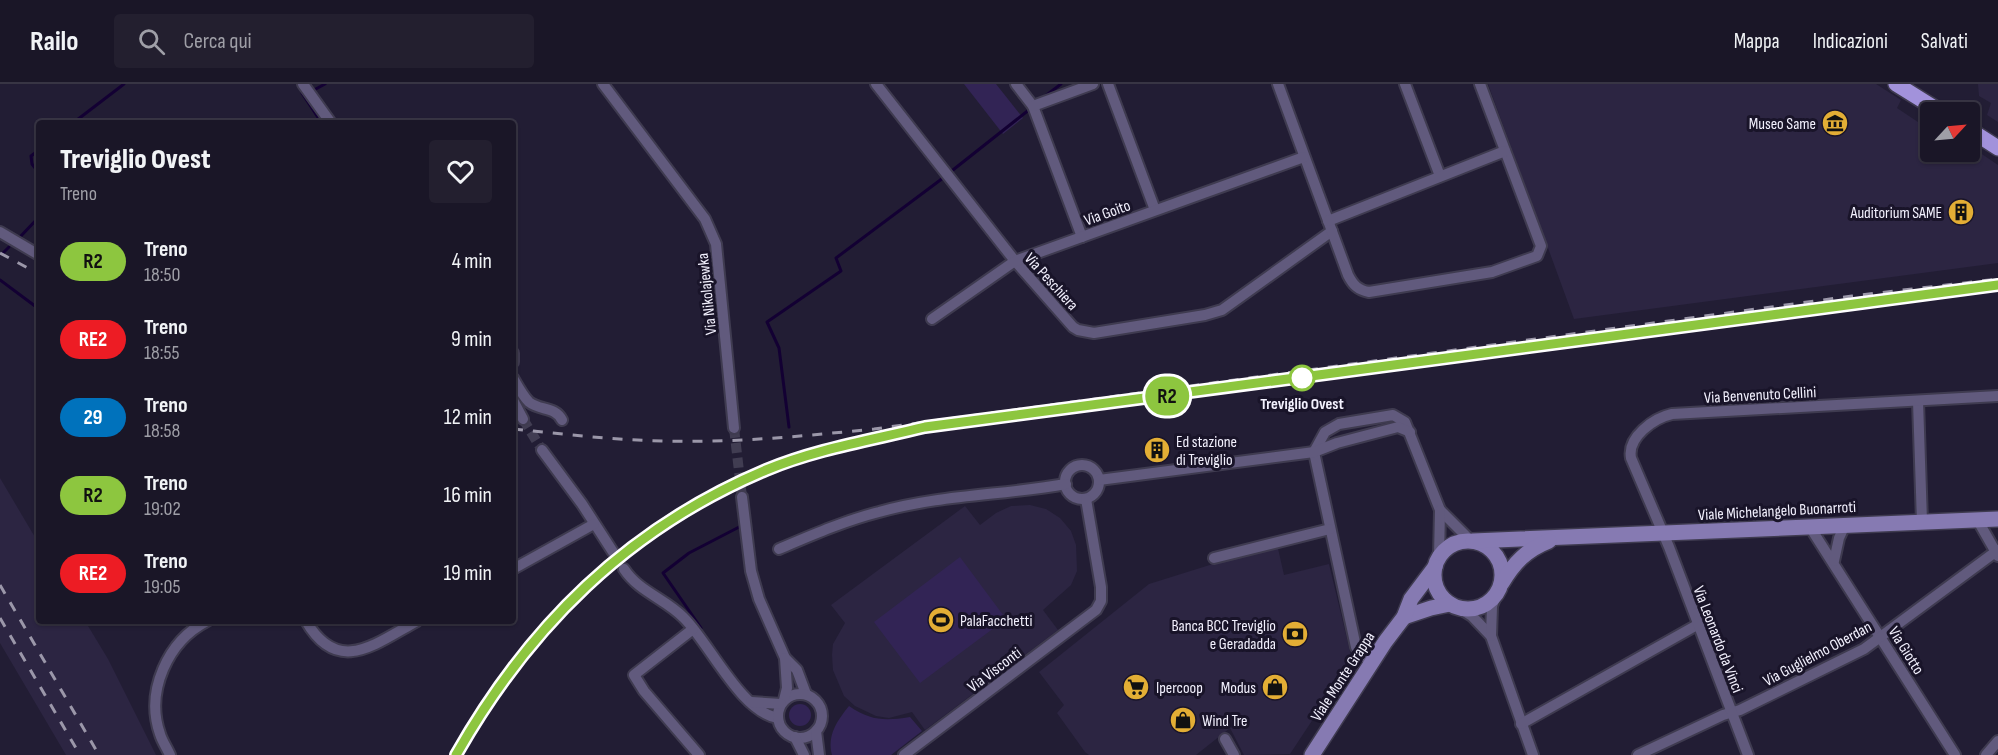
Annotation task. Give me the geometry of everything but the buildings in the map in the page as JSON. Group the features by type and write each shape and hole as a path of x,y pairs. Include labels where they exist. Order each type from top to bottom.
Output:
{"main road":[{"path":"1896,84 1925,102"},
{"path":"1980,136 1998,148"},
{"name":"Viale Michelangelo Buonarroti","path":"1472,541 1998,519"},
{"name":"Viale Michelangelo Buonarroti","path":"1499,589 1513,564 1525,553 1538,545 1558,538"},
{"path":"1404,617 1431,608 1481,607 1490,601 1499,589 1501,565 1496,555 1488,547 1472,541 1451,545 1437,562 1434,579 1436,588 1442,598 1456,607"},
{"name":"Viale Monte Grappa","path":"1312,755 1404,617 1411,599 1437,562"}],"street":[{"path":"303,84 329,120"},
{"name":"Via Nikolajewka","path":"603,84 711,229 716,244 734,428"},
{"name":"Via Peschiera","path":"876,84 1015,261 1073,327 1084,332 1094,333 1205,315 1222,310 1330,226 1440,176 1505,151"},
{"path":"1016,84 1034,106 1082,237"},
{"path":"1034,106 1093,84"},
{"path":"1108,84 1155,210"},
{"path":"1278,84 1348,275 1352,284 1360,291 1369,292 1492,272 1537,256 1540,251 1541,246 1480,84"},
{"path":"1405,84 1440,176"},
{"name":"Via Goito","path":"932,319 1015,261 1304,157"},
{"path":"0,232 36,253"},
{"path":"516,382 530,402 557,413 562,420"},
{"name":"Via Benvenuto Cellini","path":"1662,533 1630,458 1629,450 1632,442 1662,416 1998,396"},
{"path":"1918,400 1922,522"},
{"path":"516,406 523,419"},
{"path":"1371,664 1356,647 1314,452 1325,432 1339,424 1393,415 1405,422 1440,510 1437,562"},
{"path":"1333,427 1330,433 1332,439 1337,443"},
{"path":"1099,480 1314,452 1337,443 1398,428 1410,432"},
{"path":"542,450 613,552"},
{"path":"1080,466 1092,469 1099,480 1096,492 1086,498 1073,496 1066,484 1069,473 1080,466"},
{"path":"780,549 826,528 879,511 921,503 1066,484"},
{"path":"742,497 751,571 759,599 785,658 796,670 806,694"},
{"name":"Via Visconti","path":"904,755 1096,610 1101,601 1101,587 1086,498"},
{"path":"1440,510 1472,541"},
{"path":"1977,519 1997,553"},
{"path":"516,567 594,524"},
{"path":"1834,561 1839,538 1845,525"},
{"name":"Via Giotto","path":"1810,527 1816,539 1834,561 1955,755"},
{"path":"1214,558 1330,529"},
{"name":"Via Leonardo da Vinci","path":"1662,533 1748,755"},
{"name":"Via Guglielmo Oberdan","path":"1639,755 1723,715 1740,710 1864,649 1997,553"},
{"path":"624,569 638,586 684,617 742,694 766,715 778,718"},
{"path":"1499,589 1492,606 1491,636 1533,755"},
{"path":"1456,607 1472,616 1491,636"},
{"path":"170,755 160,734 157,721 158,685 170,655 182,638 203,624"},
{"path":"308,624 318,640 340,651 349,652 377,643 412,624"},
{"path":"1521,724 1697,626"},
{"path":"693,629 634,675 644,691 699,755"},
{"path":"751,702 782,702 794,694 806,694 815,699 821,710 822,719 816,730 806,737 795,737 783,730 778,718 782,702 787,688 785,658"},
{"path":"816,730 819,755"},
{"path":"795,737 804,755"},
{"path":"1225,740 1234,755"},
{"path":"1986,755 1997,741"}],"shaded area":[{"path":"964,84 996,84 1023,118 1003,134"},
{"path":"1488,84 1876,84 1901,100 1897,108 1920,123 1920,162 1980,162 1980,153 1998,165 1998,263 1574,319"},
{"path":"1978,84 1998,84 1998,122 1987,115 1991,103 1979,96"},
{"path":"0,478 36,539 36,624 87,624 108,659 156,755 66,755 0,643"},
{"path":"1030,505 1046,509 1060,518 1071,531 1076,545 1077,571 1071,585 1043,610 1058,630 925,730 912,712 889,718 876,716 855,706 844,696 833,670 832,655 833,644 845,623 831,605 965,506 980,525 996,513 1011,506"},
{"path":"1277,544 1284,575 1329,564 1352,660 1290,754 1244,755 1230,728 1196,755 1089,755 1085,752 1057,713 1064,705 1039,672 1149,584"},
{"name":"PalaFacchetti","path":"960,557 1006,619 920,683 874,622"},
{"path":"800,704 808,707 811,715 808,723 800,726 792,723 789,715 792,707"},
{"path":"849,706 864,715 878,719 910,717 922,731 891,755 832,755 832,735"}],"waterway":[{"path":"77,120 124,84"},
{"path":"314,90 325,84"},
{"path":"1044,97 1061,84"},
{"path":"302,93 320,120"},
{"path":"789,427 779,348 767,322 841,271 836,258 1030,109"},
{"path":"36,152 31,156 32,164 36,169"},
{"path":"19,238 36,220"},
{"path":"3,253 9,247"},
{"path":"0,280 36,307"},
{"path":"701,628 663,573 689,553 743,525"}],"tunnel":[{"path":"523,419 542,450"},
{"path":"734,428 742,497"},
{"path":"613,552 624,569"}],"railway":[{"path":"0,253 36,272"},
{"path":"516,429 626,439 716,441 874,429 1852,296 1998,279"},
{"path":"456,755 516,664 550,623 587,586 627,552 670,521 716,494 766,470 816,453 902,433"},
{"path":"0,585 99,755"},
{"path":"0,618 80,755"}],"train":[{"name":"R2","path":"456,755 490,699 534,639 582,590 621,556 660,527 704,501 765,471 815,454 925,427 1998,285"}],"place":[{"name":"Museo Same","path":"1835,123"},
{"name":"Auditorium SAME","path":"1961,212"},
{"name":"Treviglio Ovest","path":"1302,378"},
{"name":"Ed stazione di Treviglio","path":"1157,450"},
{"name":"PalaFacchetti","path":"941,620"},
{"name":"Banca BCC Treviglio e Geradadda","path":"1295,634"},
{"name":"Ipercoop","path":"1136,687"},
{"name":"Modus","path":"1275,687"},
{"name":"Wind Tre","path":"1183,720"}]}
